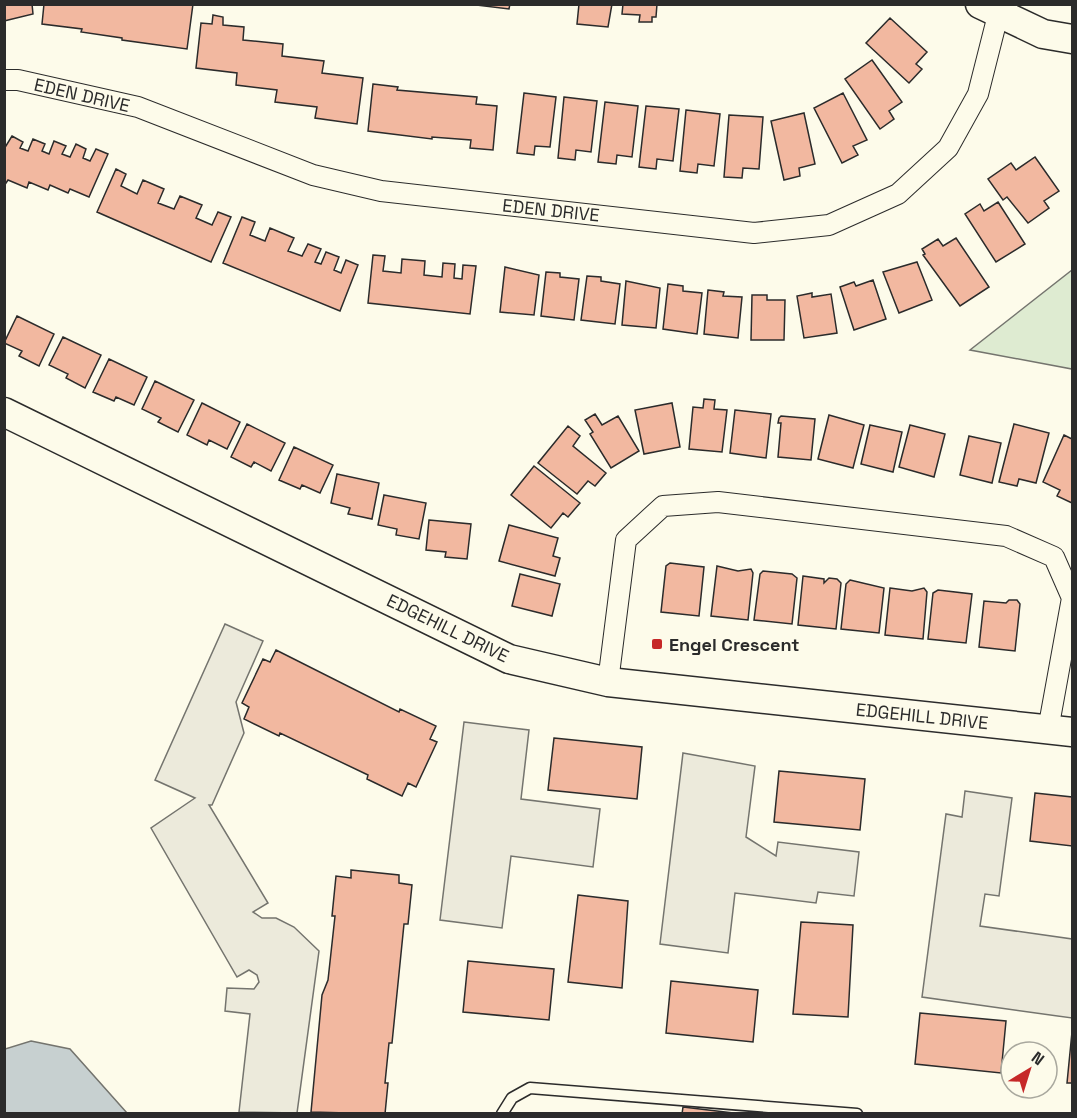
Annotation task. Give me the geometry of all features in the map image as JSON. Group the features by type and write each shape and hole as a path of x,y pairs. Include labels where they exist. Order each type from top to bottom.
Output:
{"street":[{"path":"989,10 1043,34 1072,39"},
{"name":"EDEN DRIVE","path":"4,80 18,80 138,107 312,175 381,191 754,233 829,225 898,194 948,148 978,94 989,10"},
{"name":"EDGEHILL DRIVE","path":"4,412 509,659 608,682 1060,731"},
{"path":"608,682 626,540 663,506 718,502 1006,536 1053,557 1072,598 1060,731"}],"lane":[{"path":"502,1113 512,1098 530,1088 856,1113"}],"green space":[{"path":"1072,270 1072,369 970,350"}],"shaded area":[{"path":"225,624 263,641 236,702 244,733 212,805 209,805 268,903 253,912 262,918 276,918 294,927 319,951 297,1113 239,1112 250,1014 225,1011 227,988 254,989 259,982 257,975 249,970 237,977 151,828 195,798 155,780"},
{"path":"464,722 529,730 521,799 600,809 593,867 511,856 502,928 440,920"},
{"path":"683,753 755,766 746,837 776,856 778,842 859,852 854,896 818,892 816,903 735,893 728,953 660,944"},
{"path":"965,791 1012,798 999,896 985,894 980,926 1072,939 1072,1018 922,997 946,814 962,817"},
{"path":"31,1041 70,1049 127,1113 5,1113 5,1049"}],"building":[{"path":"4,4 32,4 33,14 4,21"},
{"path":"44,4 193,4 187,49 122,40 122,38 81,32 82,29 42,24"},
{"path":"468,4 510,4 509,9"},
{"path":"579,4 612,4 608,27 577,24"},
{"path":"623,4 657,4 656,17 652,17 652,22 639,22 640,15 622,14"},
{"path":"213,15 223,17 223,25 244,27 243,40 283,44 282,56 324,61 322,73 363,78 357,124 315,118 317,107 275,102 277,90 236,85 237,73 196,68 201,23 212,24"},
{"path":"890,18 927,52 916,64 922,69 909,83 866,43"},
{"path":"872,60 902,102 889,111 894,119 880,129 845,79"},
{"path":"373,84 398,87 397,90 477,97 476,104 497,106 493,150 470,148 471,140 432,137 432,139 368,131"},
{"path":"524,93 556,97 550,147 535,146 534,155 517,153"},
{"path":"843,93 867,140 853,146 858,155 842,163 814,108"},
{"path":"564,97 597,101 591,152 576,150 575,160 558,158"},
{"path":"605,102 638,106 632,157 617,155 616,164 598,162"},
{"path":"646,106 679,109 673,161 657,159 656,169 639,167"},
{"path":"686,110 720,114 714,166 698,164 697,173 680,171"},
{"path":"804,113 815,164 799,168 800,176 784,180 771,121"},
{"path":"729,115 763,117 759,169 743,168 742,178 724,177"},
{"path":"12,136 23,142 20,148 28,151 33,139 45,144 42,151 49,154 54,141 66,146 62,154 70,157 76,144 86,149 83,158 90,161 96,149 108,154 89,197 70,189 68,193 50,185 48,190 29,182 27,188 8,180 4,186 4,149"},
{"path":"1035,157 1059,191 1044,201 1049,208 1028,223 1007,197 1003,200 988,179 1011,163 1016,170"},
{"path":"116,169 126,174 121,186 137,194 143,180 164,189 158,203 174,209 180,196 202,205 196,218 212,225 218,212 231,217 211,262 97,212"},
{"path":"998,202 1025,244 996,262 965,214 980,204 984,211"},
{"path":"242,217 255,222 250,235 265,241 270,228 294,238 288,251 302,256 308,244 321,249 315,262 321,264 326,252 339,257 334,270 341,273 346,260 358,265 340,311 223,263"},
{"path":"956,238 989,287 960,306 923,255 925,254 922,249 938,239 943,246"},
{"path":"373,255 385,256 383,271 401,273 402,259 425,261 424,275 442,277 443,263 455,264 454,278 462,279 463,265 476,266 470,314 368,303"},
{"path":"917,262 932,300 899,313 883,272"},
{"path":"505,267 539,275 534,315 500,312"},
{"path":"546,272 560,273 560,277 579,279 574,320 541,316"},
{"path":"587,276 601,277 601,281 620,284 615,324 581,320"},
{"path":"873,280 886,319 854,330 840,287 854,282 856,286"},
{"path":"626,281 660,288 656,328 622,325"},
{"path":"668,284 683,286 683,291 702,293 697,334 663,329"},
{"path":"708,290 724,292 723,296 742,297 738,338 704,334"},
{"path":"812,293 812,297 831,294 837,333 804,338 797,296"},
{"path":"752,295 767,295 767,300 785,300 784,340 751,340"},
{"path":"17,316 54,334 39,366 19,356 22,351 4,343"},
{"path":"63,337 101,355 85,388 66,378 68,374 49,365"},
{"path":"109,359 147,377 134,405 116,397 114,401 93,392"},
{"path":"155,381 194,400 178,432 158,422 161,418 142,409"},
{"path":"704,399 715,400 714,409 727,410 722,452 689,449 693,407 703,408"},
{"path":"202,403 240,422 227,449 209,440 207,445 187,435"},
{"path":"672,403 680,447 644,454 635,410"},
{"path":"735,410 771,414 766,458 730,453"},
{"path":"595,414 602,425 618,416 639,451 611,468 590,434 593,432 585,420"},
{"path":"829,415 864,425 853,468 818,459"},
{"path":"781,416 815,419 811,460 778,457 781,423 778,423"},
{"path":"247,424 285,443 271,471 254,462 251,467 231,457"},
{"path":"1014,424 1049,433 1036,483 1019,479 1017,486 999,482"},
{"path":"870,425 902,432 893,472 861,464"},
{"path":"910,425 945,434 934,477 899,467"},
{"path":"568,426 580,436 573,446 606,473 595,486 588,481 577,494 538,463"},
{"path":"1064,435 1072,439 1072,503 1057,496 1060,490 1043,482"},
{"path":"969,436 1001,443 992,483 960,475"},
{"path":"294,447 333,465 320,493 302,485 300,489 279,480"},
{"path":"534,466 580,503 568,517 563,513 551,528 511,495"},
{"path":"337,474 379,483 372,519 348,514 350,508 331,503"},
{"path":"384,495 426,503 419,539 396,535 397,529 378,525"},
{"path":"429,520 471,524 467,559 445,557 446,552 426,550"},
{"path":"509,525 558,538 553,556 560,558 555,576 499,561"},
{"path":"670,563 704,567 699,616 661,612 666,566"},
{"path":"717,566 738,571 751,569 753,573 748,620 711,616"},
{"path":"763,571 792,574 797,578 792,624 754,620 760,574"},
{"path":"520,574 560,584 552,616 512,606"},
{"path":"803,576 824,579 824,583 829,578 837,579 841,583 836,629 798,625"},
{"path":"850,580 884,588 879,633 841,629 846,584"},
{"path":"890,588 912,591 924,588 927,592 923,639 885,635"},
{"path":"938,590 972,594 966,643 928,639 933,593"},
{"path":"1009,600 1017,600 1020,604 1015,651 979,647 984,601 1006,603"},
{"path":"276,650 399,712 400,709 436,726 430,739 437,742 416,787 408,783 402,796 367,779 368,775 280,733 279,736 244,719 249,707 242,703 263,659 270,662"},
{"path":"554,738 642,747 637,799 548,790"},
{"path":"779,771 865,779 860,830 774,822"},
{"path":"1035,793 1072,797 1072,846 1030,841"},
{"path":"351,870 399,875 399,883 412,885 408,924 404,924 392,1043 389,1043 385,1114 311,1112 322,995 328,980 335,916 332,916 336,876 351,878"},
{"path":"578,895 628,901 622,988 568,982"},
{"path":"801,922 853,925 848,1017 793,1014"},
{"path":"468,961 554,969 549,1020 463,1012"},
{"path":"671,981 758,990 753,1042 666,1033"},
{"path":"920,1013 1006,1021 1004,1040 999,1040 999,1073 915,1064"},
{"path":"1072,1032 1072,1083 1067,1083"},
{"path":"683,1107 742,1114 682,1114"}],"place":[{"name":"Engel Crescent","path":"657,644"}]}
